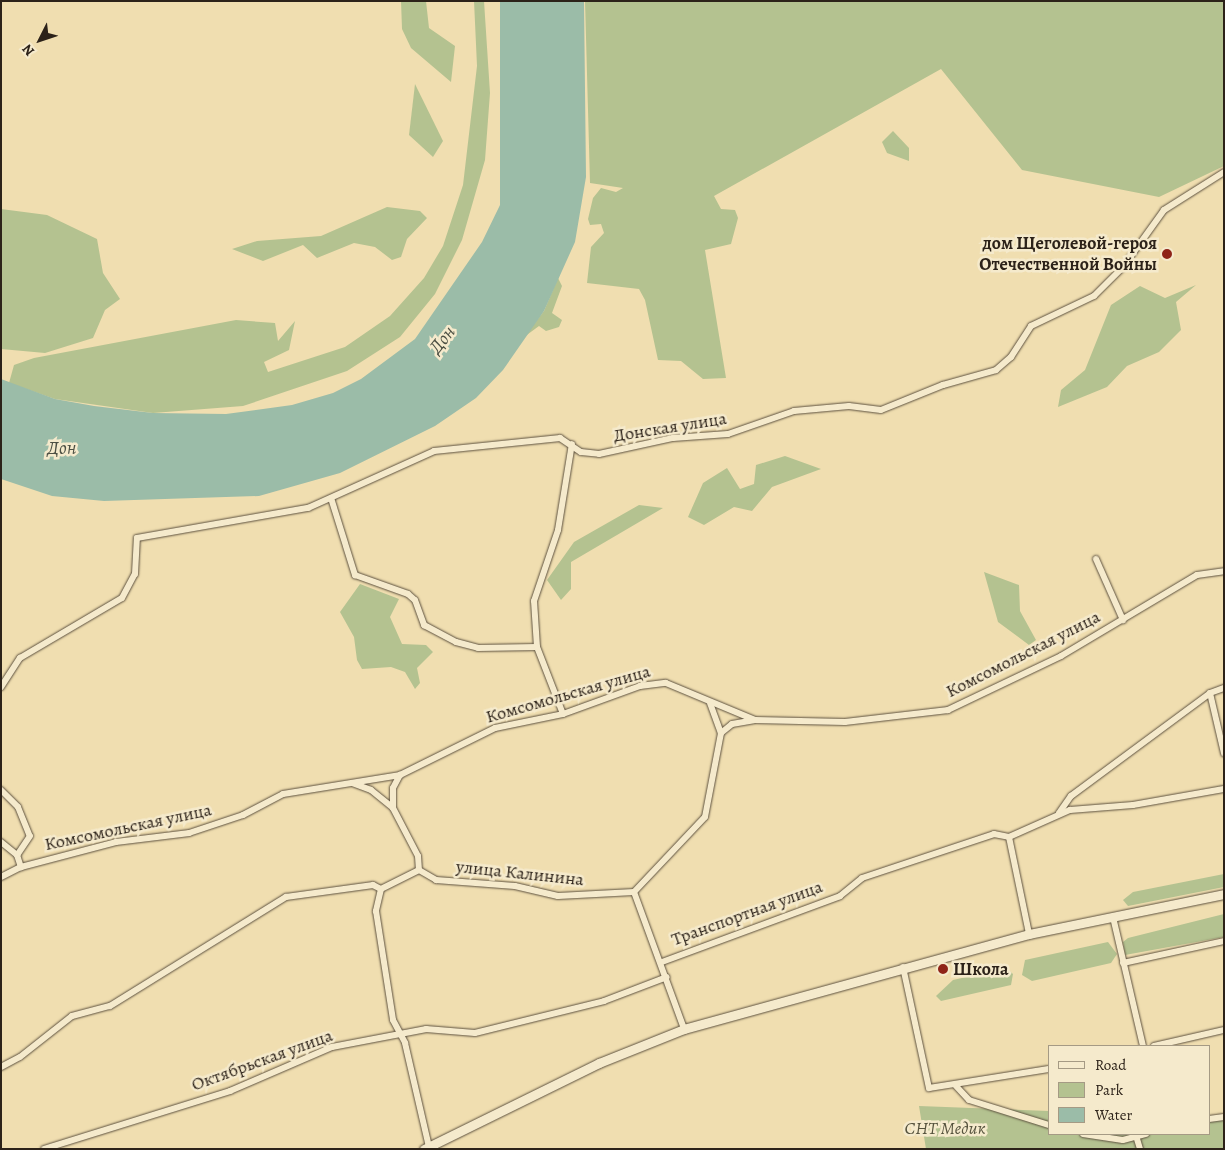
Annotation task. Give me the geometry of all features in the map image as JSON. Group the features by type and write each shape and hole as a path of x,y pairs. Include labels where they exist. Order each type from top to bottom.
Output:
{"main road":[{"path":"426,1148 599,1063 684,1029 903,967 1029,934 1224,894"}],"street":[{"name":"Донская улица","path":"1,687 20,658 109,607 132,585 136,538 308,508 434,451 532,438 560,438 572,444 581,452 599,454 673,438 728,434 794,411 849,406 881,410 943,385 976,377 1011,357 1030,326 1043,316 1094,296 1145,236 1164,210 1224,172"},
{"path":"563,714 537,647 534,602 558,530 572,444"},
{"path":"331,498 355,575 408,594 415,600 424,625 456,642 478,648 537,647"},
{"path":"1096,559 1123,620"},
{"name":"Комсомольская улица","path":"1,877 21,867 116,842 189,833 243,815 283,794 400,775 495,728 563,714 640,686 666,683 710,703 755,720 846,722 948,710 1123,620 1197,575 1224,571"},
{"path":"1059,813 1071,796 1210,693 1224,688"},
{"path":"1210,693 1224,754"},
{"path":"684,1029 662,962 634,892 705,817 721,733 710,703"},
{"path":"721,733 732,724 755,720"},
{"path":"393,808 393,788 400,775"},
{"path":"352,783 371,790 393,808 418,856 419,870 381,889"},
{"path":"1029,934 1009,837 1059,813 1224,789"},
{"path":"1,790 18,807 28,829 28,842 17,855"},
{"name":"Транспортная улица","path":"662,962 840,896 862,878 994,834 1009,837"},
{"path":"1,842 17,855 21,867"},
{"name":"улица Калинина","path":"419,870 436,880 515,886 558,896 634,892"},
{"path":"1,1067 72,1016 110,1006 286,897 373,885 381,889"},
{"path":"381,889 376,911 393,1020 400,1033 426,1148"},
{"path":"1113,917 1143,1045"},
{"path":"1123,963 1224,941"},
{"path":"903,967 926,1086 933,1090 1048,1069"},
{"name":"Октябрьская улица","path":"44,1149 230,1091 332,1047 426,1029 475,1033 604,1001 667,977"},
{"path":"1158,1045 1224,1030"},
{"path":"956,1086 969,1100 1048,1125"},
{"path":"1210,1119 1224,1117"},
{"path":"1095,1135 1138,1139 1144,1135"},
{"path":"1138,1139 1140,1149"}],"green space":[{"path":"401,1 426,1 429,28 455,46 451,82 411,48 402,29"},
{"path":"474,1 484,1 490,93 485,160 462,240 435,294 400,337 347,371 243,406 153,413 55,399 9,383 14,365 34,358 236,320 275,323 278,341 295,321 289,350 264,362 268,372 345,347 390,316 424,278 443,246 463,185 477,66"},
{"path":"585,1 1224,1 1224,166 1159,197 1022,170 941,69 714,196 721,209 735,210 738,218 731,244 705,250 726,378 703,379 681,361 658,360 645,300 639,289 587,283 591,247 604,233 601,224 590,225 588,219 593,198 601,188 616,192 623,188 590,183"},
{"path":"415,84 443,141 433,157 409,135"},
{"path":"893,131 909,148 909,161 887,153 882,142"},
{"path":"387,207 420,211 427,218 407,239 401,257 392,260 375,247 354,243 317,258 303,245 263,261 232,249 257,241 321,236"},
{"path":"1,209 47,215 97,239 103,273 120,299 105,310 93,338 45,353 1,349"},
{"path":"558,278 562,286 552,313 562,320 559,327 546,331 539,326 524,337 544,311"},
{"path":"1196,285 1176,302 1181,330 1159,352 1127,366 1107,387 1058,407 1061,390 1085,370 1111,305 1140,286 1165,298"},
{"path":"785,456 821,469 772,487 752,511 734,507 704,525 688,517 703,483 727,468 740,489 754,484 756,465"},
{"path":"639,505 663,508 571,562 571,589 561,600 547,580 574,542"},
{"path":"984,572 1019,585 1020,611 1036,640 1029,645 998,622"},
{"path":"360,584 399,599 390,617 402,644 426,645 433,652 417,668 420,683 415,689 405,672 391,667 362,669 357,660 354,637 340,612"},
{"path":"1224,874 1224,887 1128,906 1123,900 1133,892"},
{"path":"1224,914 1224,937 1125,955 1123,942 1128,938"},
{"path":"1108,942 1117,954 1111,963 1032,981 1022,975 1025,960"},
{"path":"1006,968 1013,974 1011,985 941,1001 936,996 953,980"},
{"name":"СНТ Медик","path":"919,1106 1048,1111 1048,1135 1210,1135 1210,1116 1224,1116 1224,1149 926,1149"}],"water":[{"name":"Дон","path":"500,1 584,1 586,177 575,242 544,311 503,370 476,398 435,426 340,473 259,496 104,501 52,496 1,479 1,379 55,399 94,406 153,413 226,414 292,405 333,393 361,379 415,339 482,242 500,205"}],"place":[{"name":"дом Щеголевой-героя Отечественной Войны","path":"1167,254"},
{"name":"Школа","path":"943,969"}]}
